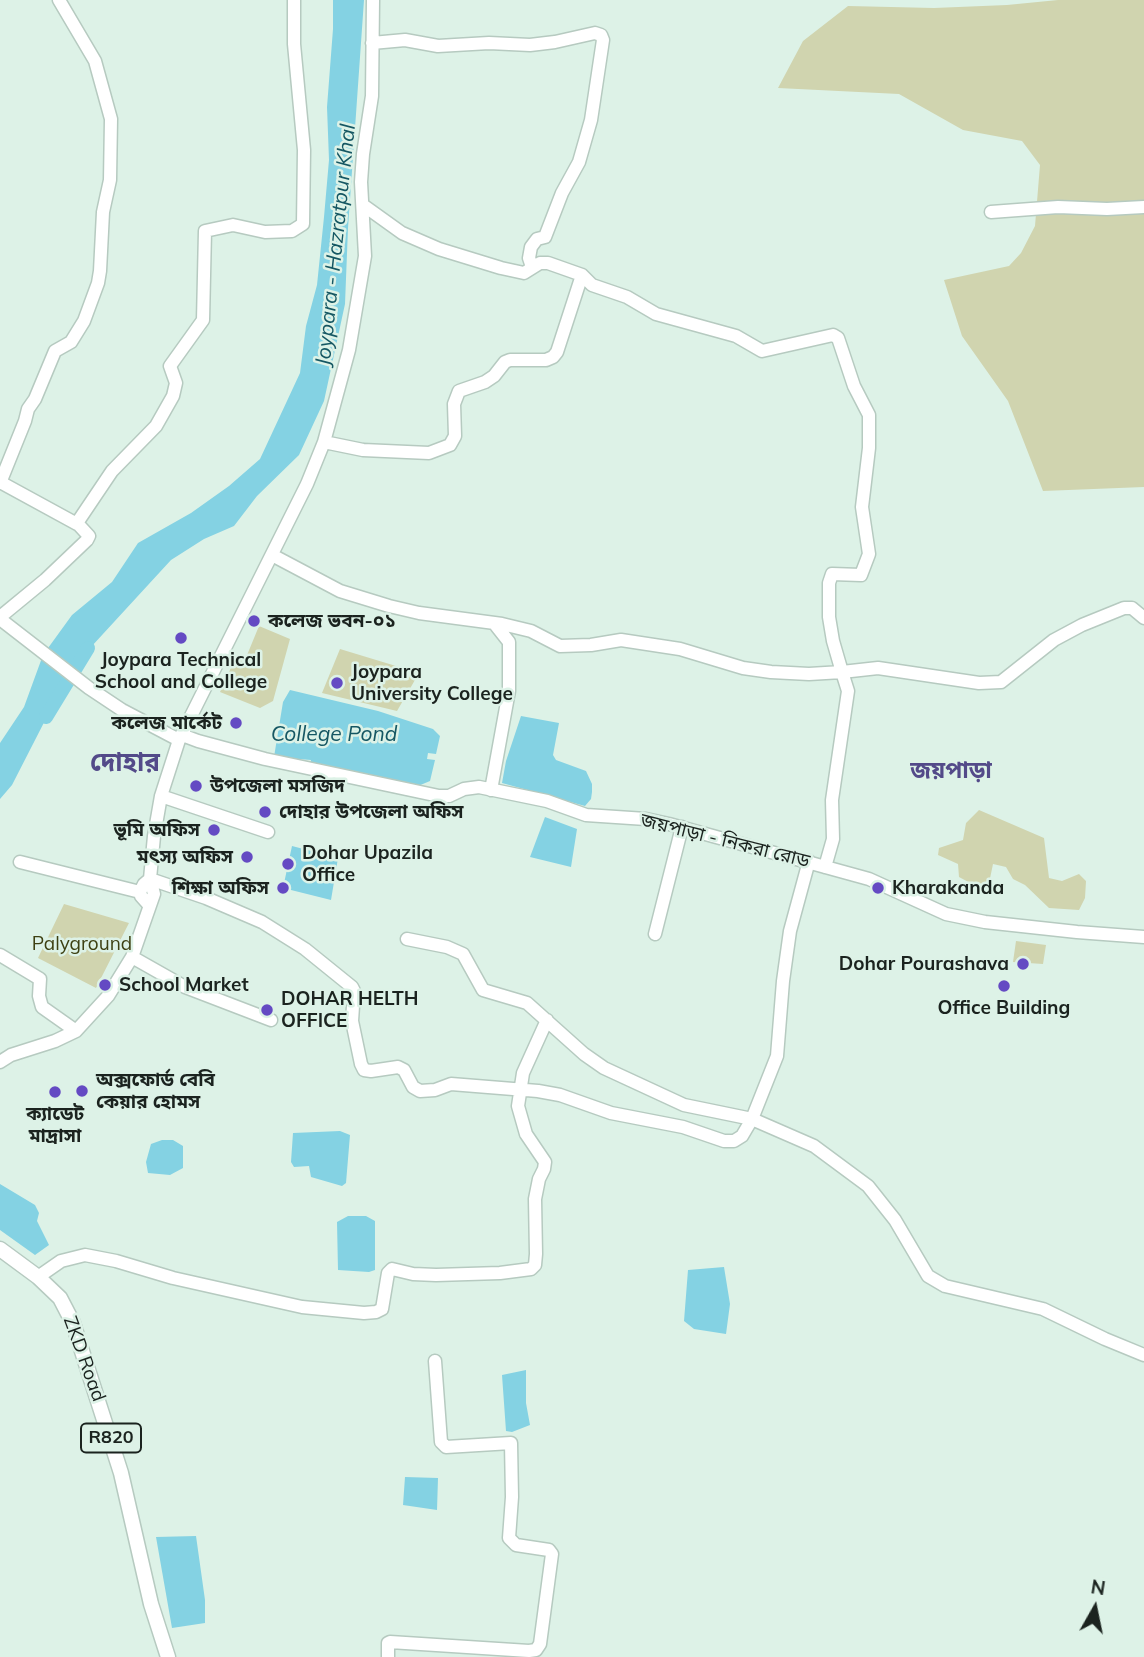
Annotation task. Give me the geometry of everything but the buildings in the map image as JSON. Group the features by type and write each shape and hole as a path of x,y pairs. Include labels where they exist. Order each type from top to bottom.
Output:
{"main road":[{"name":"ZKD Road","path":"0,1249 38,1276 60,1298 73,1323 87,1360 124,1484 151,1604 168,1657"}],"street":[{"path":"0,618 45,580 89,536 77,524 0,483 28,409 35,400 55,351 71,342 84,321 99,283 103,212 110,180 111,119 95,61 59,0"},
{"path":"77,524 112,471 156,425 173,396 176,383 170,366 204,320 205,231 233,225 265,232 292,231 303,224 304,150 294,44 294,0"},
{"path":"0,1062 11,1055 55,1041 76,1031 108,996 132,957 154,889 150,879 161,796 181,737 307,484 324,442 349,350 365,256 363,154 372,96 373,0"},
{"path":"372,43 405,40 438,46 489,43 530,45 595,33 601,35 603,40 591,120 582,151 545,237 537,239 531,247 529,258 532,267"},
{"path":"363,205 402,233 439,249 524,273 540,263 548,263 582,275 592,285 627,297 656,314 736,335 762,351 832,335 838,338 854,386 869,415 869,448 862,507 869,554 861,575 832,574 829,583 829,617 848,691 832,800 832,839 825,867"},
{"path":"991,212 1058,207 1144,207"},
{"path":"324,442 363,450 429,453 450,445 455,436 454,404 459,391 485,382 510,360 546,360 557,352 582,275"},
{"path":"272,555 340,591 389,606 531,631 560,646 621,640 680,649 743,668 771,672 809,674 878,668 979,682 1001,682 1054,640 1083,625 1124,608 1132,608 1144,618"},
{"name":"জয়পাড়া - নিকরা রোড","path":"0,618 34,648 122,710 181,737 265,759 439,796 449,796 472,787 547,802 586,816 646,819 682,827 879,883 946,915 1077,933 1144,937"},
{"path":"491,790 509,691 509,642 494,623"},
{"path":"161,796 268,832"},
{"path":"655,934 682,827"},
{"path":"20,862 140,892"},
{"path":"150,879 206,898 262,922 305,949 352,987 355,997 352,1021 360,1064 364,1070 404,1070 414,1087 420,1091 435,1090 451,1084 560,1095 611,1113 683,1127 724,1141 734,1141 742,1136 752,1119 777,1056 790,930 809,862"},
{"path":"149,905 140,892 150,879"},
{"path":"407,939 458,951 468,959 483,989 527,1003 584,1054 604,1068 684,1105 752,1119 814,1146 868,1186 895,1220 928,1276 945,1286 1043,1309 1144,1356"},
{"path":"0,954 40,979 39,996 43,1007 76,1031"},
{"path":"132,957 185,987 271,1020"},
{"path":"38,1276 61,1261 85,1255 302,1307 364,1313 382,1309 388,1273 392,1269 413,1274 436,1275 531,1269 535,1265 536,1254 535,1199 538,1179 545,1162 526,1134 518,1106 523,1073 547,1020"},
{"path":"388,1657 390,1642 529,1651 536,1650 540,1644 552,1554 549,1550 516,1545 509,1538 512,1497 511,1443 446,1447 441,1442 436,1361"}],"green space":[{"path":"1058,0 1144,0 1144,487 1043,491 1008,401 962,336 944,280 1009,266 1021,253 1035,226 1040,165 1022,141 963,130 899,94 778,88 803,41 848,6 934,8"},
{"path":"259,626 290,639 273,701 260,708 220,692 234,661 245,660"},
{"path":"340,649 419,673 397,711 322,693"},
{"path":"979,810 1044,838 1049,878 1062,881 1079,874 1086,881 1085,898 1079,910 1049,908 1025,885 1013,879 1006,867 993,864 988,888 974,885 959,877 958,864 938,855 939,848 963,840 966,823"},
{"name":"Palyground","path":"64,904 129,923 96,988 38,958"},
{"path":"1016,941 1046,945 1043,964 1013,962"}],"water":[{"path":"333,0 364,0 345,304 324,401 299,455 257,496 234,526 204,539 171,560 80,659 12,785 0,799 0,743 24,707 43,655 72,615 112,582 138,543 191,513 229,486 260,459 300,373 306,326 317,285 324,217 329,160 327,107"},
{"name":"College Pond","path":"290,690 378,711 433,729 440,736 436,754 428,753 427,759 435,760 430,781 418,786 310,765 311,760 299,759 298,763 274,757 283,702"},
{"path":"521,716 559,723 553,755 556,760 586,771 592,784 592,792 591,799 585,806 502,783 506,761"},
{"path":"545,817 577,829 571,867 530,857"},
{"path":"292,846 338,858 331,900 283,888"},
{"path":"340,1131 350,1135 346,1183 342,1186 311,1177 309,1166 294,1167 291,1162 293,1133"},
{"path":"173,1140 183,1146 183,1168 170,1175 148,1173 146,1162 151,1144"},
{"path":"0,1184 35,1205 39,1213 37,1221 49,1245 35,1255 0,1230"},
{"path":"348,1216 366,1216 375,1221 375,1270 338,1270 337,1222"},
{"path":"724,1267 730,1304 726,1334 694,1329 684,1321 688,1270"},
{"path":"526,1370 526,1403 530,1425 512,1432 506,1431 502,1375"},
{"path":"405,1477 438,1478 437,1510 403,1505"},
{"path":"196,1536 205,1600 205,1623 172,1628 156,1537"}],"waterway":[{"name":"Joypara - Hazratpur Khal","path":"46,717 88,648"}],"place":[{"name":"কলেজ ভবন-০১","path":"254,621"},
{"name":"Joypara Technical School and College","path":"181,638"},
{"name":"Joypara University College","path":"337,683"},
{"name":"কলেজ মার্কেট","path":"236,723"},
{"name":"উপজেলা মসজিদ","path":"196,786"},
{"name":"দোহার উপজেলা অফিস","path":"265,812"},
{"name":"ভূমি অফিস","path":"214,830"},
{"name":"মৎস্য অফিস","path":"247,857"},
{"name":"Dohar Upazila Office","path":"288,864"},
{"name":"শিক্ষা অফিস","path":"283,888"},
{"name":"Kharakanda","path":"878,888"},
{"name":"Dohar Pourashava","path":"1023,964"},
{"name":"School Market","path":"105,985"},
{"name":"Office Building","path":"1004,986"},
{"name":"DOHAR HELTH OFFICE","path":"267,1010"},
{"name":"অক্সফোর্ড বেবি কেয়ার হোমস","path":"82,1091"},
{"name":"ক্যাডেট মাদ্রাসা","path":"55,1092"}],"district":[{"name":"দোহার","path":"125,763"},
{"name":"জয়পাড়া","path":"951,771"}]}
